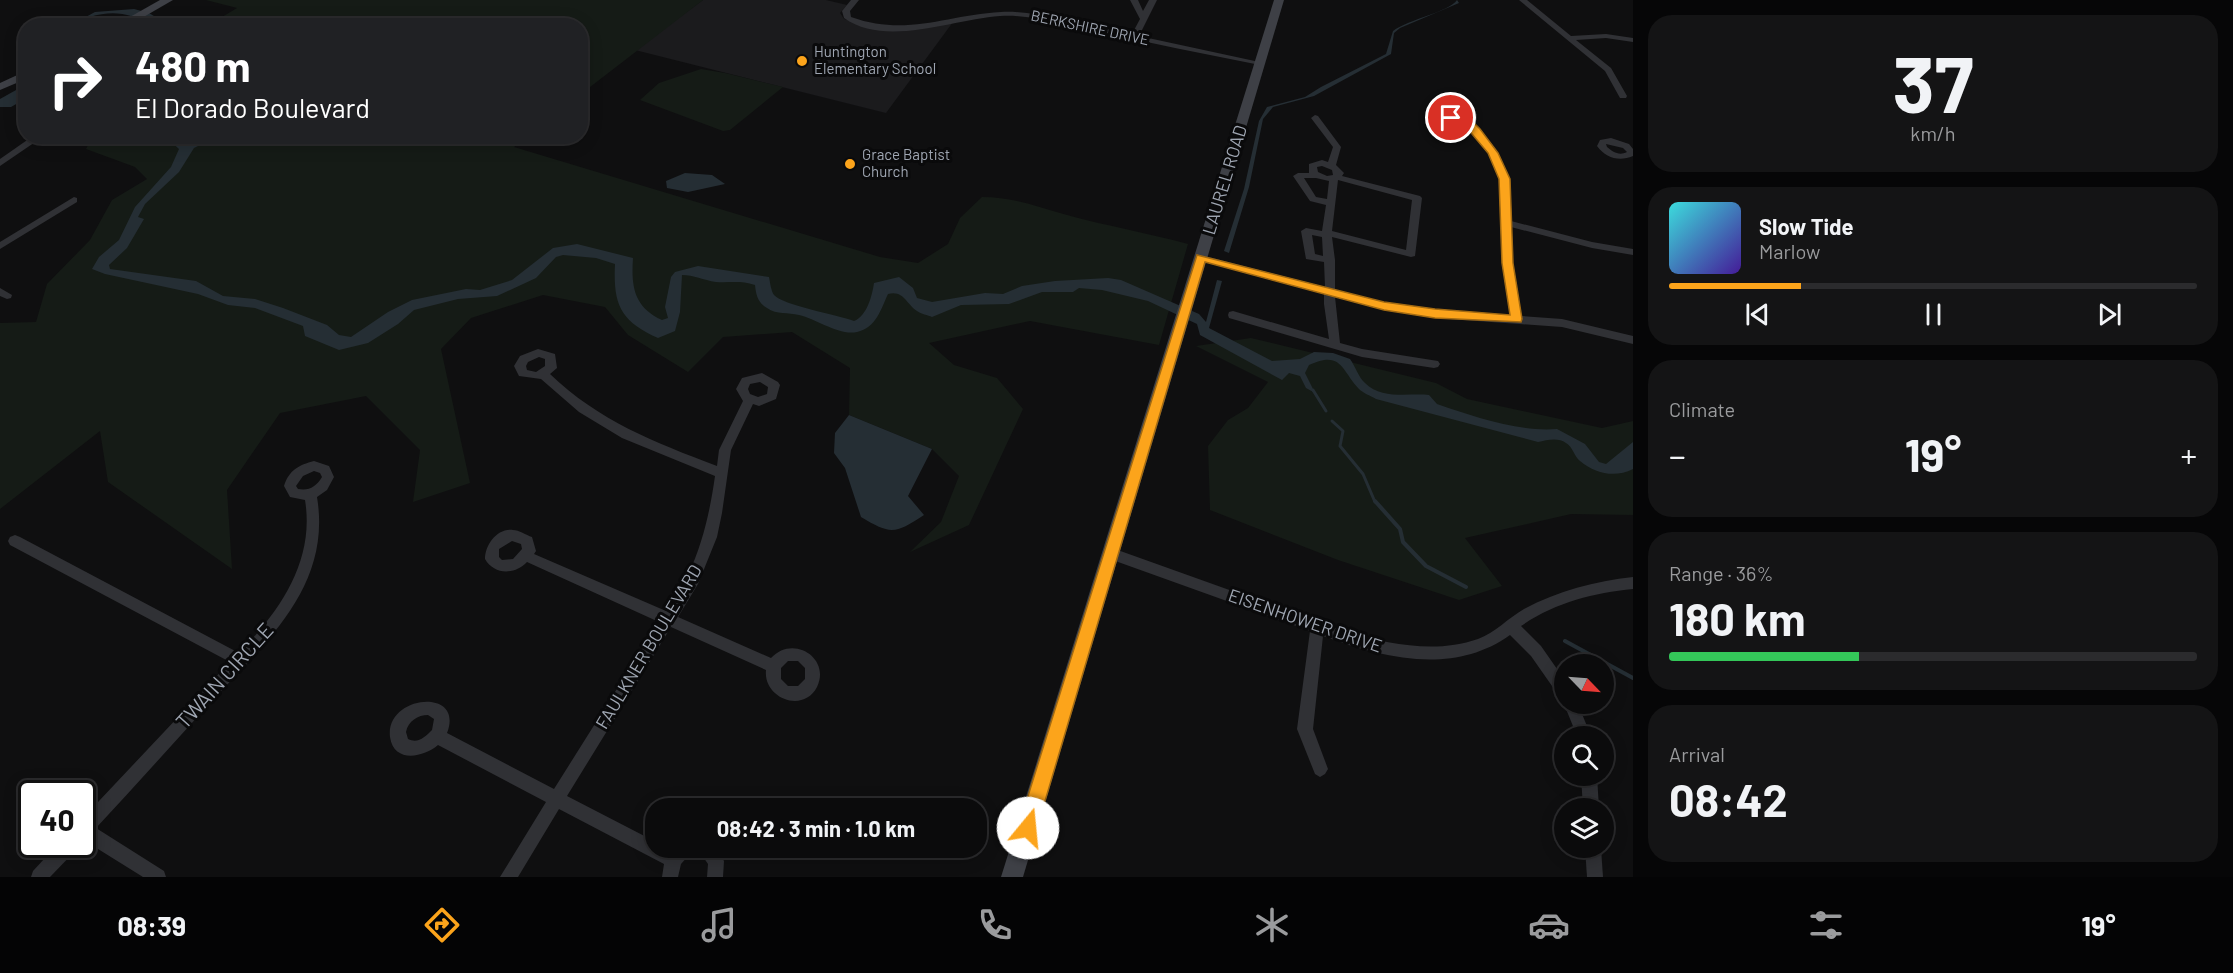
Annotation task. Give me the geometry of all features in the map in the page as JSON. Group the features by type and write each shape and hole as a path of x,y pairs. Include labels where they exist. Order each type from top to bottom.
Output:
{"street":[{"path":"134,18 168,0"},
{"name":"BERKSHIRE DRIVE","path":"855,0 846,11 848,18 872,25 901,28 990,13 1016,13 1260,63"},
{"path":"1134,0 1143,18"},
{"path":"1134,37 1153,0"},
{"name":"LAUREL ROAD","path":"1012,877 1279,0"},
{"path":"1523,0 1608,70 1620,87 1623,96"},
{"path":"1569,38 1606,36 1633,40"},
{"path":"0,87 18,78"},
{"path":"1620,87 1633,89"},
{"path":"1315,118 1337,147 1331,166"},
{"path":"1467,122 1485,142 1500,166 1507,190 1510,289 1516,319"},
{"path":"0,163 28,144"},
{"path":"1624,157 1633,169"},
{"path":"1315,175 1311,168 1314,164 1331,166 1337,170 1326,234 1330,260 1330,292 1335,345"},
{"path":"1330,260 1310,257 1306,231 1411,254 1417,198 1336,178 1315,175 1298,176 1313,199 1331,203"},
{"path":"0,246 74,200"},
{"path":"1507,223 1592,245 1633,252"},
{"path":"1201,258 1409,310 1562,323 1633,340"},
{"path":"1233,315 1350,351 1434,364"},
{"path":"543,374 564,395 599,422 722,473"},
{"name":"FAULKNER BOULEVARD","path":"508,877 696,575 710,537 725,450 749,400"},
{"name":"TWAIN CIRCLE","path":"96,816 269,629 301,579 313,532 310,494"},
{"path":"15,541 241,661"},
{"name":"EISENHOWER DRIVE","path":"1112,554 1370,646 1423,653 1462,650 1482,644 1548,604 1571,595 1633,583"},
{"path":"526,556 774,666"},
{"path":"1511,626 1536,651 1554,677"},
{"path":"1317,627 1305,729 1320,769"},
{"path":"437,736 557,798 645,838"},
{"path":"96,838 158,877"},
{"path":"39,877 57,858"},
{"path":"670,877 677,858"},
{"path":"713,858 716,861 715,877"},
{"path":"1594,858 1595,877"}],"shaded area":[{"path":"206,0 703,0 588,89 588,18 220,18 237,8"},
{"name":"Huntington Elementary School","path":"703,0 826,0 847,5 840,13 844,19 882,29 953,22 886,113 635,50"},
{"path":"1457,0 1459,3 1400,28 1394,33 1391,54 1314,96 1273,107 1263,119 1249,187 1229,253 1224,251 1244,189 1259,121 1267,107 1305,97 1386,54 1393,31 1446,8"},
{"path":"134,9 157,18 136,18 114,13 84,18 95,12"},
{"path":"701,69 783,87 730,130 723,131 640,100 659,83"},
{"path":"18,89 18,103 11,107 0,107 0,99"},
{"path":"88,144 518,144 514,147 880,257 918,263 948,244 960,218 982,197 1015,201 1188,244 1159,345 1030,321 929,343 954,365 997,378 1023,409 969,525 910,552 941,522 959,476 932,449 849,415 850,368 792,332 723,337 688,372 628,335 605,307 543,295 471,318 441,349 470,483 413,502 420,450 366,396 280,413 227,490 232,569 108,482 100,431 0,509 0,323 36,322 47,284 90,240 112,200 147,179 135,167 86,149"},
{"path":"174,144 202,144 194,148 179,172 145,204 138,217 144,219 127,248 109,265 110,269 196,281 223,296 255,299 283,308 327,325 339,335 351,337 388,312 412,300 466,289 480,290 512,280 553,248 577,244 633,258 636,295 645,309 662,320 668,318 665,307 671,277 675,272 698,266 769,277 773,293 779,299 854,321 866,310 874,283 899,277 913,288 917,298 932,302 985,293 1003,294 1022,286 1055,281 1108,278 1121,280 1199,314 1206,322 1217,280 1222,281 1209,328 1272,361 1300,359 1314,352 1333,353 1350,359 1363,381 1379,392 1396,395 1429,395 1437,404 1466,414 1512,426 1557,429 1585,444 1599,462 1606,464 1633,442 1633,469 1613,474 1599,472 1580,461 1572,449 1560,440 1538,442 1376,399 1359,389 1340,364 1335,361 1320,361 1309,365 1305,373 1315,393 1306,388 1300,376 1289,373 1282,380 1200,335 1197,324 1148,301 1102,290 1079,288 1073,292 1042,292 1009,304 961,305 932,317 920,313 901,296 893,293 888,294 880,312 869,326 864,330 850,333 806,317 771,310 760,301 755,285 750,283 716,282 682,275 680,312 675,331 658,338 635,325 622,310 616,290 615,264 596,258 563,255 556,257 536,278 497,296 458,299 414,310 398,324 368,343 339,350 305,336 303,326 255,308 228,305 198,294 105,274 92,269 99,257 119,240 135,207 171,167 179,149"},
{"path":"685,173 712,175 725,184 688,192 667,188 666,181"},
{"path":"1251,338 1436,383 1467,399 1602,428 1633,421 1633,515 1571,514 1465,538 1502,586 1459,600 1338,560 1210,510 1208,446 1228,420 1248,408 1268,382 1196,346"},
{"path":"849,415 932,449 908,496 924,515 906,526 893,530 879,527 861,517 845,468 834,453 835,433"}],"waterway":[{"path":"1313,390 1326,411"},
{"path":"1332,421 1343,431 1340,446 1363,474 1375,502"},
{"path":"1375,501 1400,529 1403,542 1426,566 1466,587"},
{"path":"1565,641 1633,678"}],"place":[{"name":"Huntington Elementary School","path":"802,61"},
{"name":"Grace Baptist Church","path":"850,164"}],"route":[{"path":"1028,828 1201,258 1384,306 1435,314 1516,319 1507,263 1505,179 1493,153 1476,131 1467,122 1451,118"}]}
